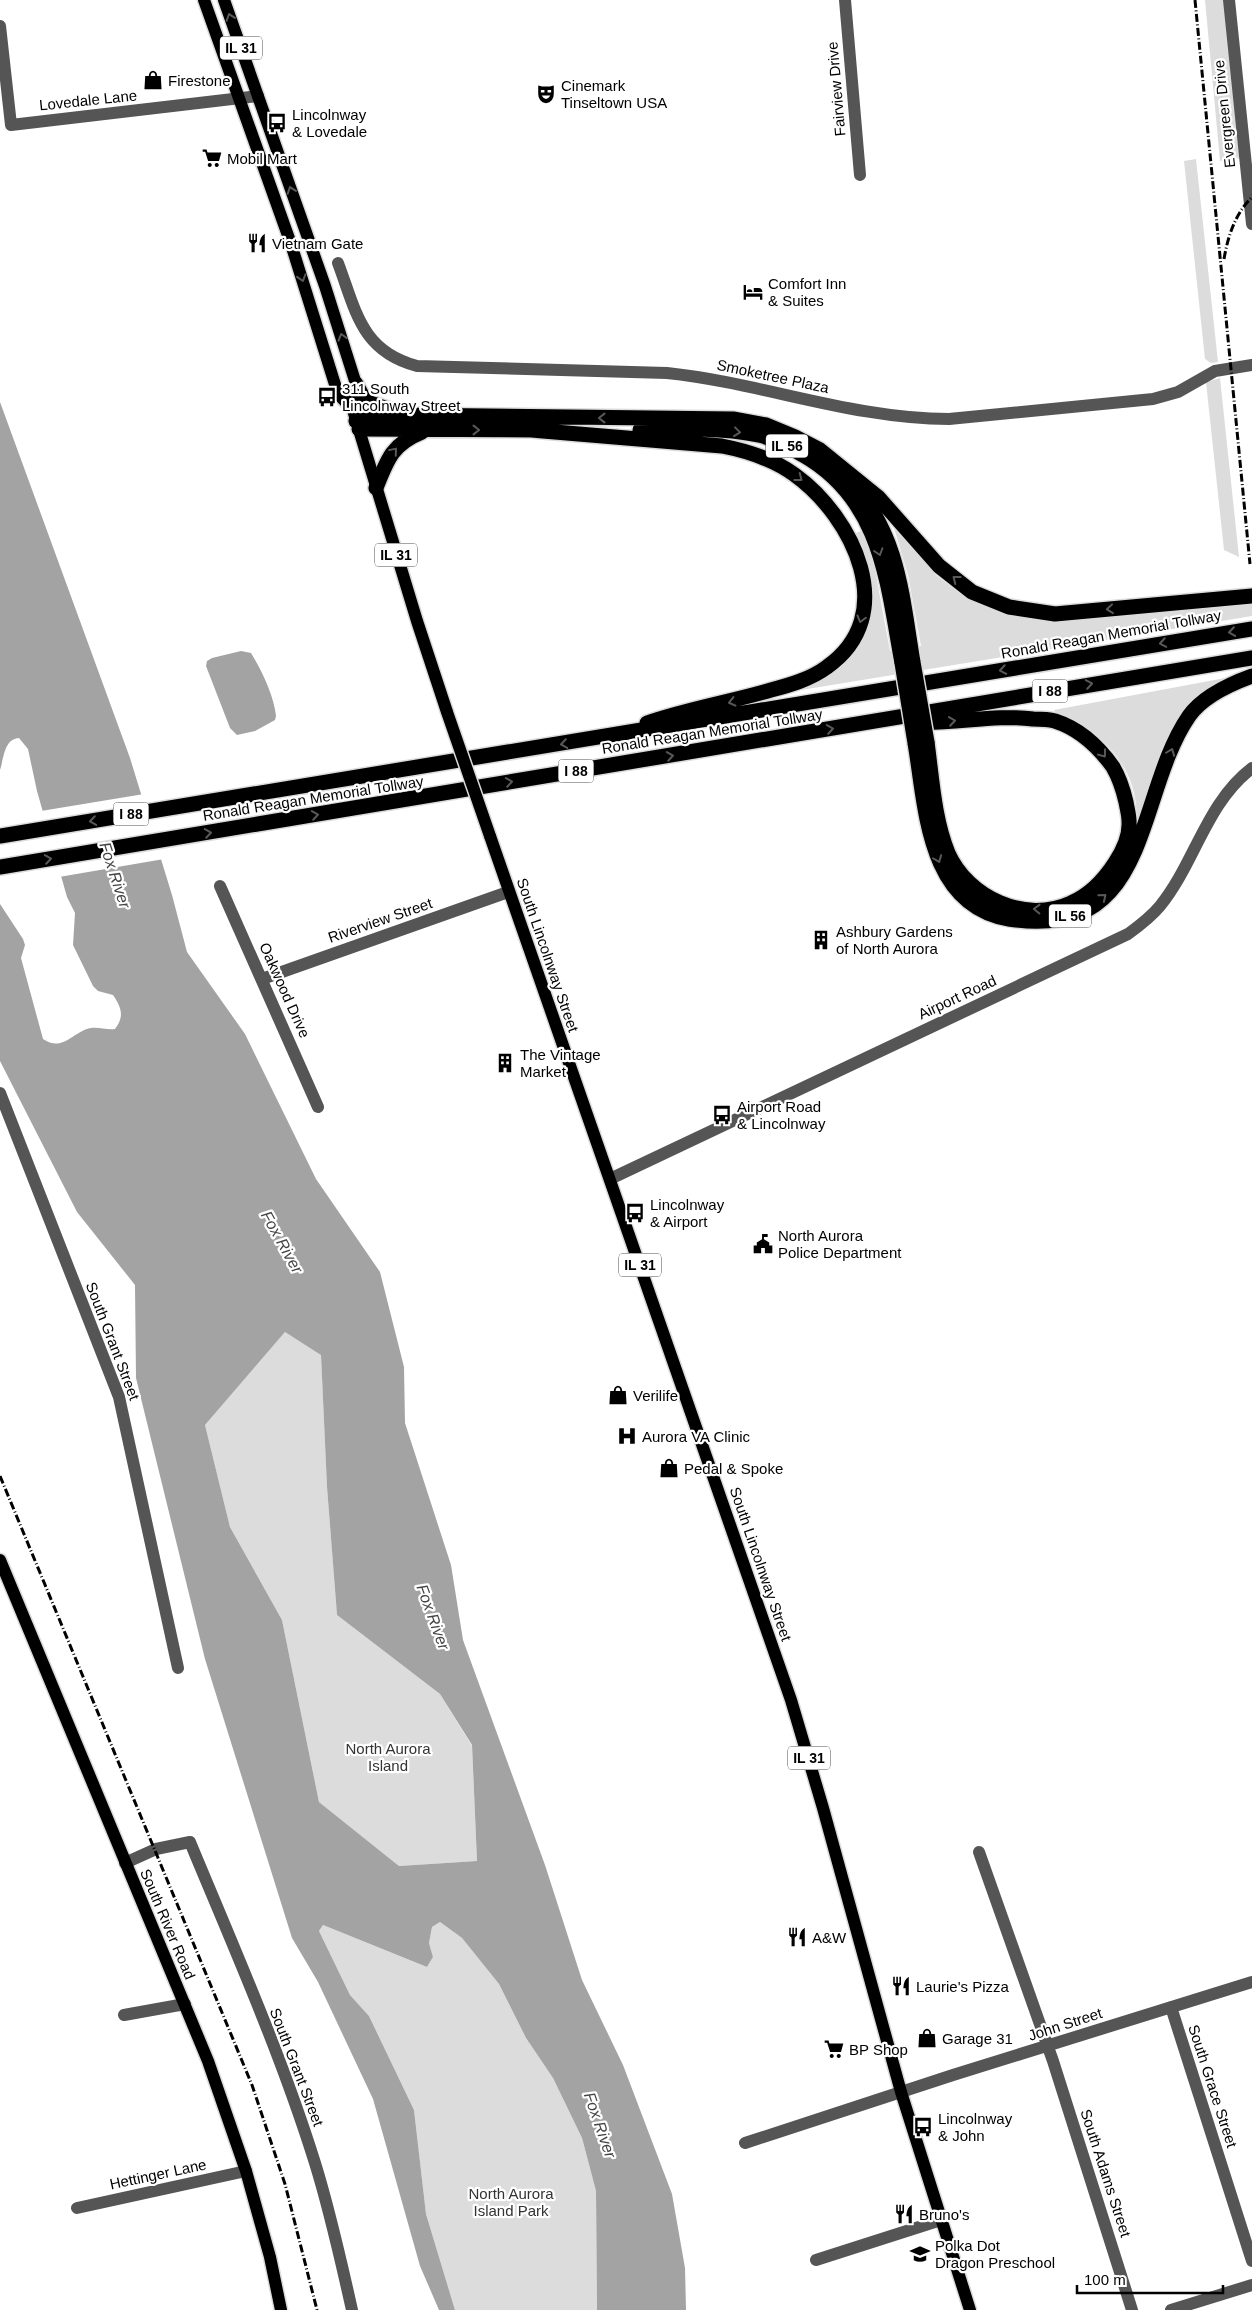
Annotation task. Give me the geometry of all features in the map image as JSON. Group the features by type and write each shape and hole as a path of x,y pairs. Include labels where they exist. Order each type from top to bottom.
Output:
{"highway":[{"path":"356,384 366,400 403,415"},
{"name":"IL 56","path":"356,420 403,415 733,419 766,425 795,436 820,450 878,497 939,566 972,592 1009,607 1055,614 1252,596"},
{"path":"356,420 428,430"},
{"name":"IL 56","path":"376,488 388,458 398,445 410,437 428,430 715,429 760,435 793,449 818,463 839,481 872,531 884,566 907,662 921,743 932,844 942,871 961,894 981,909 1004,918 1034,923 1062,919 1088,910 1113,889 1130,864 1172,747 1190,714 1216,692 1252,676"},
{"path":"531,430 722,446 746,451 771,460 801,480 832,511 848,535 861,565 865,601 860,622 843,653 828,667 787,686 731,702 666,716 612,736"},
{"path":"820,450 866,499 881,524 899,575 907,662"},
{"name":"Ronald Reagan Memorial Tollway","path":"0,836 1252,629"},
{"name":"Ronald Reagan Memorial Tollway","path":"0,867 1252,658"},
{"path":"886,720 932,723 1007,716 1054,721 1076,731 1100,748 1121,779 1130,822 1124,850 1109,873 1092,890 1070,904 1043,910 1015,909 983,895 962,877 948,854 940,829 921,743"}],"main road":[{"name":"South Lincolnway Street","path":"204,0 297,261 338,394 356,420"},
{"name":"South Lincolnway Street","path":"224,0 326,286 356,384 356,420 447,712 508,892 791,1700 823,1808 901,2092 970,2310"},
{"name":"South River Road","path":"0,1560 215,2078 246,2171 270,2257 281,2310"}],"street":[{"name":"Fairview Drive","path":"845,0 860,175"},
{"name":"Evergreen Drive","path":"1229,0 1252,224"},
{"name":"Lovedale Lane","path":"0,26 11,125 258,96"},
{"name":"Smoketree Plaza","path":"338,263 362,328 372,341 391,356 417,366 667,373 704,378 881,415 949,419 1153,399 1178,392 1214,371 1252,365"},
{"name":"Airport Road","path":"610,1179 953,1016 1108,946 1128,934 1160,906 1181,873 1215,810 1238,781 1252,768"},
{"name":"Oakwood Drive","path":"220,886 318,1107"},
{"name":"Riverview Street","path":"262,978 508,892"},
{"name":"South Grant Street","path":"0,1094 119,1396 178,1668"},
{"name":"South Grant Street","path":"125,1862 156,1849 190,1842 278,2059 304,2131 326,2200 352,2310"},
{"name":"South Adams Street","path":"979,1852 1047,2046 1132,2310"},
{"name":"John Street","path":"745,2143 1252,1982"},
{"path":"124,2015 184,2004"},
{"name":"South Grace Street","path":"1171,2007 1252,2261"},
{"name":"Hettinger Lane","path":"77,2208 246,2171"},
{"path":"816,2260 941,2220"},
{"path":"1171,2310 1252,2285"}],"green space":[{"path":"1205,0 1224,0 1241,158 1220,161"},
{"path":"1196,159 1218,362 1211,363 1205,359 1184,161"},
{"path":"1220,378 1239,557 1224,550 1206,382"},
{"path":"894,528 937,576 958,592 991,609 1028,619 1071,621 1252,603 1252,616 801,690 801,688 834,671 842,663 856,645 865,626 871,599 870,574 856,533 863,530 874,564 890,651 921,646 908,575"},
{"path":"1225,678 1205,693 1189,709 1177,726 1158,763 1136,827 1136,807 1133,788 1126,771 1116,756 1104,742 1089,730 1054,710"},
{"name":"North Aurora Island","path":"285,1332 321,1354 327,1487 337,1615 440,1694 472,1746 477,1861 399,1866 319,1802 282,1620 230,1527 205,1425"},
{"name":"North Aurora Island Park","path":"440,1922 462,1938 499,1984 526,2038 553,2078 582,2138 596,2191 597,2310 455,2310 426,2214 414,2110 369,2016 350,1995 319,1931 323,1925 427,1967 433,1957 429,1943 432,1927"}],"water":[{"name":"Fox River","path":"0,402 130,758 172,895 187,952 245,1034 316,1179 380,1272 404,1367 405,1423 451,1565 463,1640 545,1865 582,1980 623,2065 672,2194 685,2268 686,2310 597,2310 596,2191 582,2138 553,2078 526,2038 499,1984 462,1938 440,1922 432,1927 429,1943 433,1957 427,1967 323,1925 319,1931 350,1995 369,2016 414,2110 426,2214 455,2310 439,2310 420,2266 373,2099 318,1982 292,1938 205,1659 136,1378 135,1285 77,1212 0,1061 0,904 25,945 21,958 43,1039 56,1044 91,1028 115,1029 120,1020 121,1012 113,995 98,991 93,986 73,945 75,913 67,897 37,791 28,749 19,738 14,739 7,745 0,770","holes":["285,1332 321,1355 327,1487 337,1615 440,1694 472,1745 477,1861 399,1866 319,1802 282,1620 230,1527 205,1425"]},
{"path":"241,651 251,653 267,684 276,716 275,720 255,731 237,735 230,728 206,666 207,661 212,658"}],"pier":[{"path":"144,794 164,859 59,877 41,811"}],"railway":[{"path":"1195,0 1250,564"},
{"path":"1224,259 1233,226 1241,211 1252,197"},
{"path":"0,1476 252,2085 285,2184 317,2310"}],"place":[{"name":"Firestone","path":"153,80"},
{"name":"Cinemark Tinseltown USA","path":"546,94"},
{"name":"Lincolnway & Lovedale","path":"277,123"},
{"name":"Mobil Mart","path":"212,158"},
{"name":"Vietnam Gate","path":"257,243"},
{"name":"Comfort Inn & Suites","path":"753,292"},
{"name":"311 South Lincolnway Street","path":"327,397"},
{"name":"Ashbury Gardens of North Aurora","path":"821,940"},
{"name":"The Vintage Market","path":"505,1063"},
{"name":"Airport Road & Lincolnway","path":"722,1115"},
{"name":"Lincolnway & Airport","path":"635,1213"},
{"name":"North Aurora Police Department","path":"763,1244"},
{"name":"Verilife","path":"618,1395"},
{"name":"Aurora VA Clinic","path":"627,1436"},
{"name":"Pedal & Spoke","path":"669,1468"},
{"name":"A&W","path":"797,1937"},
{"name":"Laurie's Pizza","path":"901,1986"},
{"name":"Garage 31","path":"927,2038"},
{"name":"BP Shop","path":"834,2049"},
{"name":"Lincolnway & John","path":"923,2127"},
{"name":"Bruno's","path":"904,2214"},
{"name":"Polka Dot Dragon Preschool","path":"920,2254"}]}
